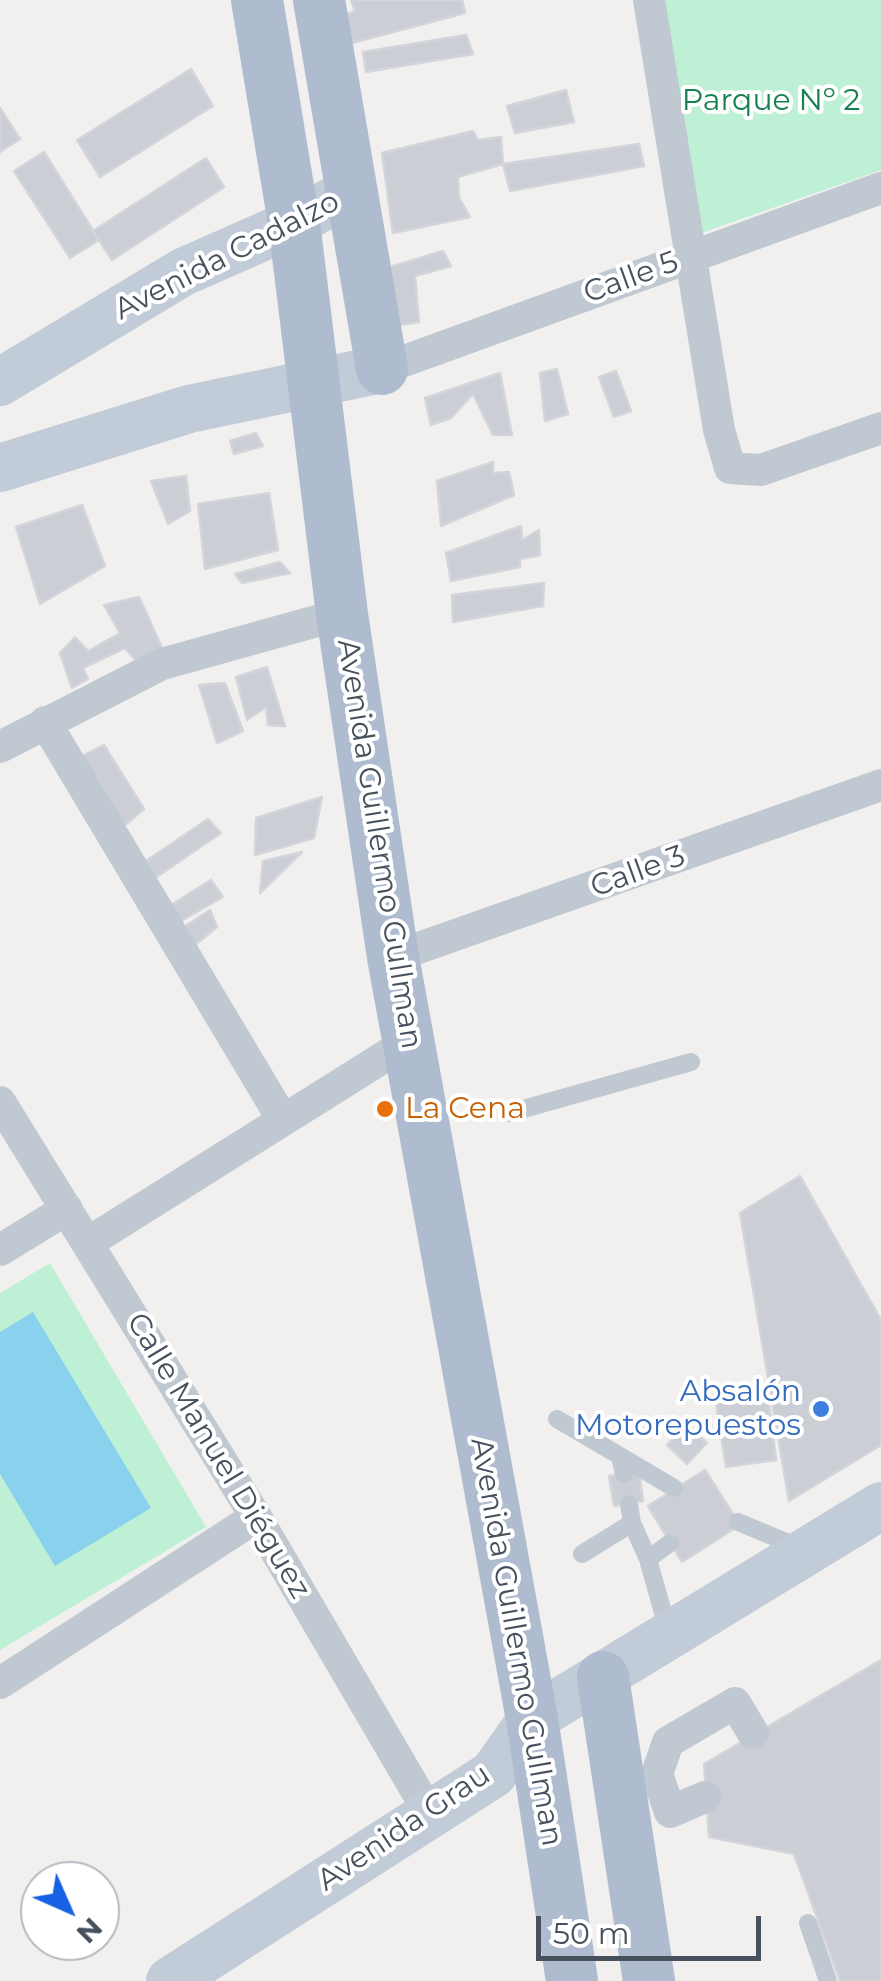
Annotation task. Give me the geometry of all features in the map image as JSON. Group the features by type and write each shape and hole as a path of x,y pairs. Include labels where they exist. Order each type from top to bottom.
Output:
{"main road":[{"path":"0,468 189,409 382,369 318,0 258,4"},
{"name":"Avenida Guillermo Gullman","path":"258,4 294,223 342,614 394,957 532,1720 572,1981"},
{"name":"Avenida Cadalzo","path":"0,382 183,272 294,223 350,191"},
{"name":"Avenida Grau","path":"170,1981 493,1774 532,1720 881,1506"},
{"path":"602,1676 638,1781 649,1981"}],"street":[{"path":"649,0 719,430 730,468 761,470 881,428"},
{"name":"Calle 5","path":"382,369 881,188"},
{"path":"0,747 162,664 342,614"},
{"path":"45,722 283,1120"},
{"name":"Calle 3","path":"394,957 881,784"},
{"path":"89,1242 411,1040"},
{"name":"Calle Manuel Diéguez","path":"0,1102 256,1517 430,1814"},
{"path":"0,1250 67,1209"},
{"path":"0,1683 256,1517"},
{"path":"705,1797 670,1812 638,1781 668,1742 735,1702 754,1733"}],"lane":[{"path":"509,1113 691,1062"},
{"path":"557,1418 622,1465 674,1488"},
{"path":"582,1554 630,1513 669,1636"},
{"path":"738,1522 808,1551"},
{"path":"648,1560 670,1543"},
{"path":"808,1923 828,1981"}],"green space":[{"name":"Parque Nº 2","path":"652,0 881,0 881,170 690,237"},
{"path":"50,1263 206,1527 0,1650 0,1293"}],"water":[{"path":"33,1312 151,1508 55,1566 0,1474 0,1332"}],"building":[{"path":"351,0 462,0 465,13 348,44 340,18 355,11"},
{"path":"466,35 473,54 366,72 363,52"},
{"path":"191,69 213,106 100,177 77,140"},
{"path":"566,90 574,122 515,133 507,106"},
{"path":"0,108 20,139 0,152"},
{"path":"473,131 478,140 501,137 503,164 458,177 459,198 470,217 393,233 382,153"},
{"path":"639,144 644,166 510,191 503,164"},
{"path":"44,152 99,240 70,258 14,171"},
{"path":"206,158 224,187 112,260 93,231"},
{"path":"443,251 451,266 415,276 419,322 398,325 384,269"},
{"path":"557,369 568,414 545,421 540,373"},
{"path":"616,371 631,411 614,417 599,377"},
{"path":"500,373 512,435 493,435 473,394 451,418 431,425 425,398"},
{"path":"256,433 263,446 234,454 230,441"},
{"path":"493,462 493,473 509,472 514,495 441,526 437,481"},
{"path":"186,476 190,511 168,524 151,481"},
{"path":"269,493 278,550 205,569 198,504"},
{"path":"82,505 105,566 40,604 16,527"},
{"path":"521,526 522,540 539,530 540,555 520,559 520,567 451,581 446,553"},
{"path":"280,562 290,573 242,583 235,574"},
{"path":"544,583 543,606 453,622 452,595"},
{"path":"139,597 163,650 137,662 125,648 83,668 88,679 72,688 60,653 75,637 88,651 120,633 104,605"},
{"path":"267,667 285,726 268,725 266,707 247,720 236,677"},
{"path":"225,683 243,731 217,743 199,685"},
{"path":"104,745 144,809 119,830 76,759"},
{"path":"322,797 314,838 255,855 256,818"},
{"path":"208,819 221,833 155,878 140,865"},
{"path":"302,852 260,893 263,861"},
{"path":"211,880 223,897 174,925 166,908"},
{"path":"210,910 217,927 190,949 179,930"},
{"path":"800,1176 881,1320 881,1445 789,1501 740,1213"},
{"path":"768,1396 776,1460 726,1467 716,1403"},
{"path":"686,1424 707,1443 687,1464 667,1445"},
{"path":"705,1470 740,1525 682,1562 648,1506"},
{"path":"639,1471 643,1501 614,1506 609,1476"},
{"path":"881,1660 881,1981 840,1981 794,1854 709,1837 704,1764"}],"place":[{"name":"La Cena","path":"385,1109"},
{"name":"Absalón Motorepuestos","path":"821,1409"}]}
